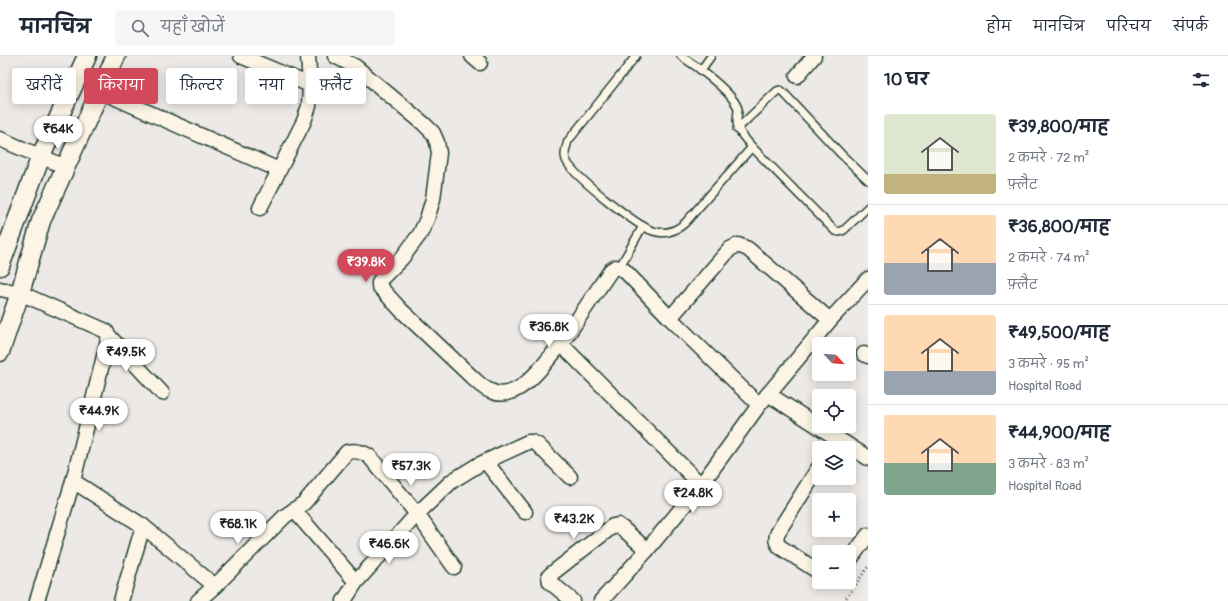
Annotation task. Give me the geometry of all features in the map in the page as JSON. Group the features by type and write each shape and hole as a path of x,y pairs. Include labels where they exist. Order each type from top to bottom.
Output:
{"street":[{"path":"0,266 41,156 86,56"},
{"path":"110,68 116,56"},
{"path":"241,56 306,83"},
{"path":"308,56 309,68"},
{"path":"336,56 356,67 424,124 432,133 437,142 439,153 433,199 427,219 420,234 402,258 382,278 379,286 401,310 475,380 485,388 496,393 507,394 519,389 528,382 561,344 611,270 616,267 624,270 670,318 759,405"},
{"path":"797,76 814,56"},
{"path":"0,352 20,293 41,221 94,104"},
{"path":"131,104 279,170"},
{"path":"260,208 304,121 309,104"},
{"path":"0,139 66,167"},
{"path":"670,318 730,249 738,245 748,249 830,320"},
{"path":"601,601 647,550 701,485 768,394 830,320 868,279"},
{"path":"0,289 20,293 106,331 162,393"},
{"path":"37,601 73,480 109,336"},
{"path":"561,344 701,485"},
{"path":"768,394 831,441"},
{"path":"344,601 356,582 417,514 452,481 486,462 528,442 532,442 538,445 570,477"},
{"path":"198,601 285,516 304,503 347,452 352,450 363,452 368,456 417,514 454,567"},
{"path":"856,453 868,458"},
{"path":"486,462 525,512"},
{"path":"812,478 778,532 776,542 780,547 812,568"},
{"path":"73,480 143,526 215,586"},
{"path":"294,510 356,582"},
{"path":"121,601 143,526"},
{"path":"573,601 550,582 550,575 613,526 622,528 647,550"},
{"path":"856,551 868,535"}],"lane":[{"path":"636,56 568,141 565,151 566,161 574,172 603,197 643,226 654,232 665,233 680,227 752,147"},
{"path":"681,56 701,70 732,98 738,109 737,129 752,147 835,231 840,232 844,230 868,207"},
{"path":"701,70 711,56"},
{"path":"737,129 777,91 780,90 868,180"},
{"path":"619,268 643,226"}],"path":[{"path":"844,601 868,567"}]}
